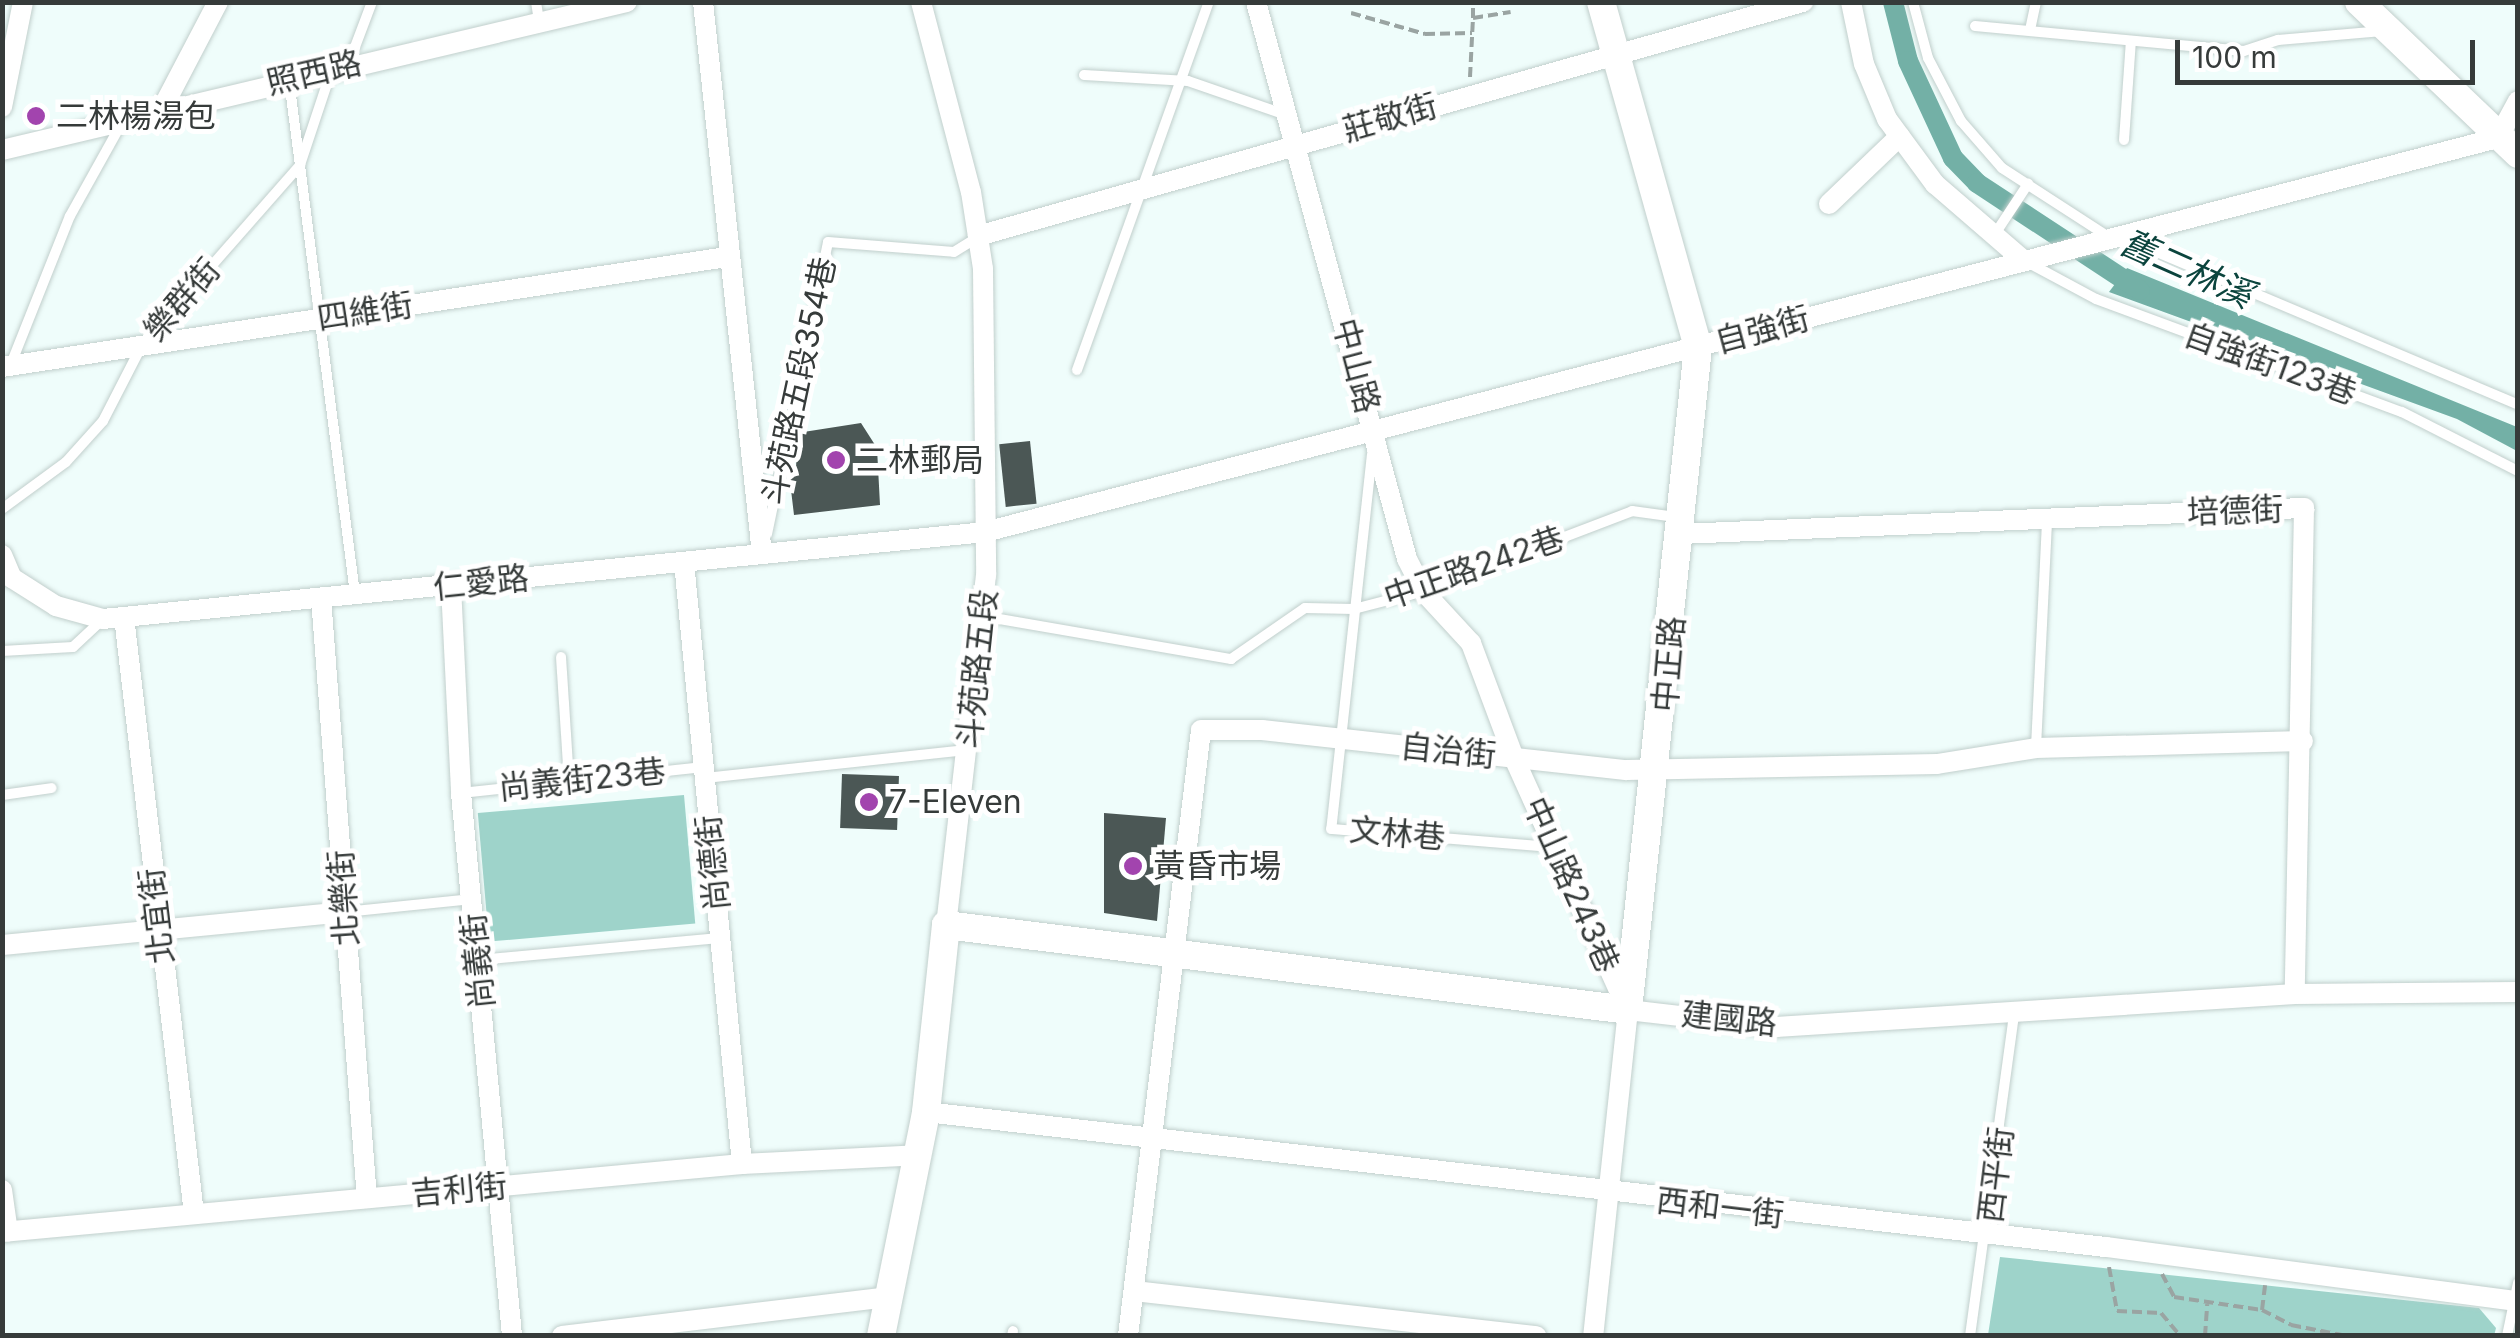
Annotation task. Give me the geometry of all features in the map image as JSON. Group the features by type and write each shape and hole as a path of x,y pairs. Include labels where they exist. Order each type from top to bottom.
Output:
{"main road":[{"name":"中正路","path":"1602,2 1698,347 1658,768 1628,1010"},
{"path":"2358,2 2508,146"},
{"name":"建國路","path":"946,925 1628,1010"},
{"name":"斗苑路五段","path":"881,1336 926,1112 946,925"}],"street":[{"path":"2,107 23,2"},
{"path":"163,107 218,2"},
{"name":"照西路","path":"2,150 163,107 332,69 538,12 627,2"},
{"path":"704,2 727,257 762,554"},
{"name":"斗苑路五段","path":"920,2 978,236 985,532 982,616 946,925"},
{"name":"中山路","path":"1256,2 1374,434"},
{"name":"莊敬街","path":"978,236 1803,2"},
{"path":"1850,2 1864,64 1900,136 1935,184 1992,238 2022,259"},
{"path":"2508,146 2518,101"},
{"path":"1829,204 1900,136"},
{"name":"自強街","path":"985,532 1374,434 2111,235 2508,146"},
{"name":"四維街","path":"6,366 727,257"},
{"name":"中山路243巷","path":"1374,434 1407,559 1423,591 1471,643 1552,848 1628,1010"},
{"name":"培德街","path":"1681,526 2047,519 2304,508 2303,741 2295,994"},
{"name":"仁愛路","path":"2,555 8,584 56,606 113,618 985,532"},
{"name":"尚德街","path":"684,562 742,1164"},
{"name":"尚義街","path":"451,586 461,793 512,1336"},
{"name":"北樂街","path":"321,598 367,1198"},
{"name":"北宜街","path":"113,618 194,1214"},
{"name":"自治街","path":"1128,1336 1153,1141 1170,952 1201,730 1658,768 1937,764 2036,748 2303,741"},
{"path":"2,945 345,912"},
{"name":"建國路","path":"1628,1010 1776,1027 2295,994 2518,992"},
{"name":"中正路","path":"1593,1336 1628,1010"},
{"name":"西和一街","path":"926,1112 1611,1196 1988,1238 2106,1247 2152,1257 2516,1292"},
{"name":"吉利街","path":"5,1232 742,1164 917,1155"},
{"path":"2,1190 5,1232"},
{"path":"1134,1291 1536,1336"},
{"path":"562,1336 888,1296"}],"lane":[{"name":"樂群街","path":"2,509 66,462 103,421 142,345 300,164 332,69 355,47 372,2"},
{"path":"1078,370 1209,2"},
{"path":"1913,2 1928,58 1961,121 2002,168 2111,235 2518,405"},
{"path":"2030,30 2036,2"},
{"path":"1975,26 2244,51 2278,40 2390,30"},
{"path":"2124,140 2131,41"},
{"path":"1084,75 1177,84 1188,81 1287,115"},
{"path":"289,79 355,594"},
{"path":"6,366 70,216 126,117"},
{"path":"1992,238 2028,184"},
{"name":"斗苑路五段354巷","path":"762,554 828,242 954,252 978,236"},
{"name":"自強街123巷","path":"2022,259 2096,299 2402,412 2518,471"},
{"name":"中山路","path":"1340,739 1374,434"},
{"name":"中正路242巷","path":"982,616 1231,660 1305,608 1354,609 1423,591 1632,511 1681,526"},
{"path":"2036,748 2047,519"},
{"path":"2,651 73,646 113,618"},
{"path":"562,657 569,781"},
{"name":"文林巷","path":"1340,739 1331,828 1552,848"},
{"name":"尚義街23巷","path":"461,793 968,750"},
{"path":"2,795 52,788"},
{"path":"345,912 472,899"},
{"path":"478,960 720,938"},
{"name":"西平街","path":"1970,1336 1988,1238 2014,1013"},
{"path":"2507,1336 2516,1292"}],"path":[{"path":"1469,96 1473,2"},
{"path":"1472,18 1511,12"},
{"path":"1352,13 1425,34 1472,33"},
{"path":"2106,1247 2117,1311 2161,1313 2180,1336"},
{"path":"2152,1257 2174,1297 2262,1310 2291,1325 2347,1336"},
{"path":"2206,1336 2208,1304"}],"shaded area":[{"path":"2127,268 2517,427 2517,451 2457,419 2109,292"},
{"path":"684,795 695,924 489,942 478,813"},
{"path":"2000,1257 2479,1308 2496,1328 2494,1336 1988,1335"}],"building":[{"name":"二林郵局","path":"861,423 877,448 880,505 794,515 789,473 796,471 797,433"},
{"path":"1030,441 1037,504 1006,507 999,444"},
{"name":"7-Eleven","path":"842,774 899,776 897,830 840,828"},
{"name":"黃昏市場","path":"1104,813 1166,818 1157,921 1104,913"}],"waterway":[{"name":"舊二林溪","path":"1893,2 1908,61 1953,158 1977,183 2140,290"}],"place":[{"name":"二林楊湯包","path":"36,116"},
{"name":"二林郵局","path":"836,460"},
{"name":"7-Eleven","path":"869,802"},
{"name":"黃昏市場","path":"1133,866"}]}
